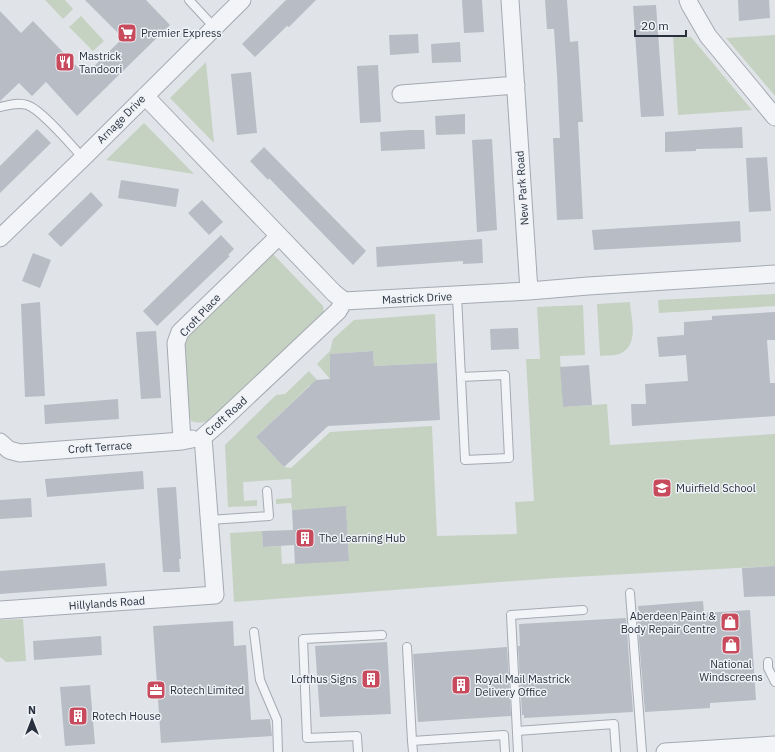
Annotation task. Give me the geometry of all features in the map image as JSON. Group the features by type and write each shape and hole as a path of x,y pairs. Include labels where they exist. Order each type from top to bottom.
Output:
{"street":[{"name":"Arnage Drive","path":"0,238 242,0"},
{"name":"New Park Road","path":"510,0 529,291"},
{"path":"688,0 708,36 775,117"},
{"path":"401,94 516,85"},
{"path":"145,96 334,293 344,301"},
{"name":"Croft Place","path":"182,441 176,343 180,332 279,236"},
{"name":"Mastrick Drive","path":"344,301 457,296 775,274"},
{"name":"Croft Road","path":"215,595 202,437 218,424 338,311 344,301"},
{"name":"Croft Terrace","path":"0,442 9,450 20,453 182,441 202,437"},
{"name":"Hillylands Road","path":"0,610 215,595"},
{"path":"665,752 775,745"}],"lane":[{"path":"189,0 214,27"},
{"path":"0,107 13,104 28,105 41,113 83,158"},
{"path":"457,296 465,460 509,458 505,375 461,377"},
{"path":"209,520 268,516 266,491"},
{"path":"630,594 642,752"},
{"path":"518,752 511,616 583,610"},
{"path":"254,632 260,680 277,720 278,752"},
{"path":"358,752 358,736 307,738 302,639 382,636"},
{"path":"407,647 413,752"},
{"path":"768,662 768,668 775,682"},
{"path":"517,731 614,724 616,752"},
{"path":"412,741 504,735 505,752"}],"green space":[{"path":"45,0 65,0 73,9 63,19"},
{"path":"81,16 104,41 93,51 69,27"},
{"path":"775,35 775,96 726,38"},
{"path":"673,37 691,37 752,110 678,115"},
{"path":"206,62 214,143 170,98"},
{"path":"144,123 194,174 106,160"},
{"path":"272,253 323,306 324,312 212,419 199,423 191,421 187,413 184,344 187,335"},
{"path":"775,294 775,306 659,313 658,300"},
{"path":"630,302 633,331 630,345 626,350 619,354 600,356 597,304"},
{"path":"583,305 585,355 560,356 563,407 607,404 610,445 775,434 775,566 555,578 234,602 230,533 262,531 263,547 281,546 282,564 349,560 346,507 292,510 291,503 276,504 276,499 292,498 291,479 243,482 244,501 257,500 257,506 228,507 225,445 276,395 285,394 309,371 317,380 317,385 310,385 256,437 284,467 291,468 330,432 432,426 437,536 517,534 515,502 534,501 526,359 540,359 537,307"},
{"path":"435,314 437,363 374,366 373,351 330,354 330,379 317,364 330,351 333,339 354,320"},
{"path":"23,619 26,661 6,662 0,657 0,620"}],"building":[{"path":"85,0 146,0 170,25 77,116 46,82 32,96 19,83 0,101 0,11 21,33 33,21 85,75 123,38"},
{"path":"286,0 316,0 289,27 287,26 255,57 242,44"},
{"path":"462,0 482,0 484,32 464,33"},
{"path":"545,0 567,0 570,42 578,41 583,122 578,122 583,219 557,220 553,138 560,138 557,75 554,29 547,29"},
{"path":"738,0 769,0 770,18 739,21"},
{"path":"656,5 664,116 641,117 633,6"},
{"path":"418,34 419,53 390,55 389,35"},
{"path":"460,42 461,62 432,63 431,44"},
{"path":"378,65 381,122 360,123 357,66"},
{"path":"251,72 257,133 237,135 231,74"},
{"path":"465,114 465,134 436,135 435,116"},
{"path":"742,127 743,148 696,149 696,151 665,152 665,132"},
{"path":"37,129 51,143 0,193 0,166"},
{"path":"424,130 425,149 381,151 380,132"},
{"path":"492,139 497,230 477,232 472,140"},
{"path":"264,147 366,251 353,265 269,178 268,180 250,161"},
{"path":"767,157 771,211 749,212 746,158"},
{"path":"121,180 179,189 176,207 118,198"},
{"path":"91,192 103,205 61,247 48,234"},
{"path":"202,200 223,222 209,235 188,213"},
{"path":"740,221 741,242 594,250 592,230"},
{"path":"221,235 234,249 228,255 230,256 157,326 143,311"},
{"path":"482,239 483,263 463,264 463,261 377,267 376,247"},
{"path":"33,253 51,260 40,288 22,281"},
{"path":"40,302 45,396 25,397 21,304"},
{"path":"775,312 775,340 767,340 770,383 775,383 775,416 632,426 631,404 646,404 645,384 688,381 686,355 659,357 657,337 684,335 684,322 712,320 712,316"},
{"path":"518,328 519,349 491,350 490,329"},
{"path":"156,331 161,398 141,399 136,332"},
{"path":"373,351 374,366 437,363 440,420 328,426 284,467 256,437 316,380 330,379 330,354"},
{"path":"589,365 592,405 563,407 560,367"},
{"path":"118,399 119,419 45,424 44,405"},
{"path":"143,471 144,489 47,497 45,479"},
{"path":"176,487 181,559 179,559 180,572 163,572 157,488"},
{"path":"31,498 32,517 0,519 0,500"},
{"name":"The Learning Hub","path":"346,506 349,561 295,564 294,545 263,547 262,531 293,530 292,510"},
{"path":"105,563 107,586 0,594 0,571"},
{"path":"775,566 775,596 744,597 742,568"},
{"path":"703,601 704,613 750,610 756,700 710,703 710,708 645,712 637,617 639,617 638,606"},
{"path":"626,618 633,712 524,718 524,715 522,715 518,646 520,646 519,624"},
{"path":"233,621 234,646 246,645 251,720 270,719 272,736 161,743 153,626"},
{"path":"101,636 102,655 34,660 33,641"},
{"path":"387,642 391,714 320,717 315,646"},
{"name":"Royal Mail Mastrick Delivery Office","path":"507,647 511,716 418,722 413,654"},
{"name":"Rotech House","path":"90,685 95,744 65,746 60,687"}],"place":[{"name":"Premier Express","path":"127,33"},
{"name":"Mastrick Tandoori","path":"65,62"},
{"name":"Muirfield School","path":"662,488"},
{"name":"The Learning Hub","path":"305,538"},
{"name":"Aberdeen Paint & Body Repair Centre","path":"730,622"},
{"name":"National Windscreens","path":"731,645"},
{"name":"Lofthus Signs","path":"371,679"},
{"name":"Royal Mail Mastrick Delivery Office","path":"461,685"},
{"name":"Rotech Limited","path":"156,690"},
{"name":"Rotech House","path":"78,716"}]}
